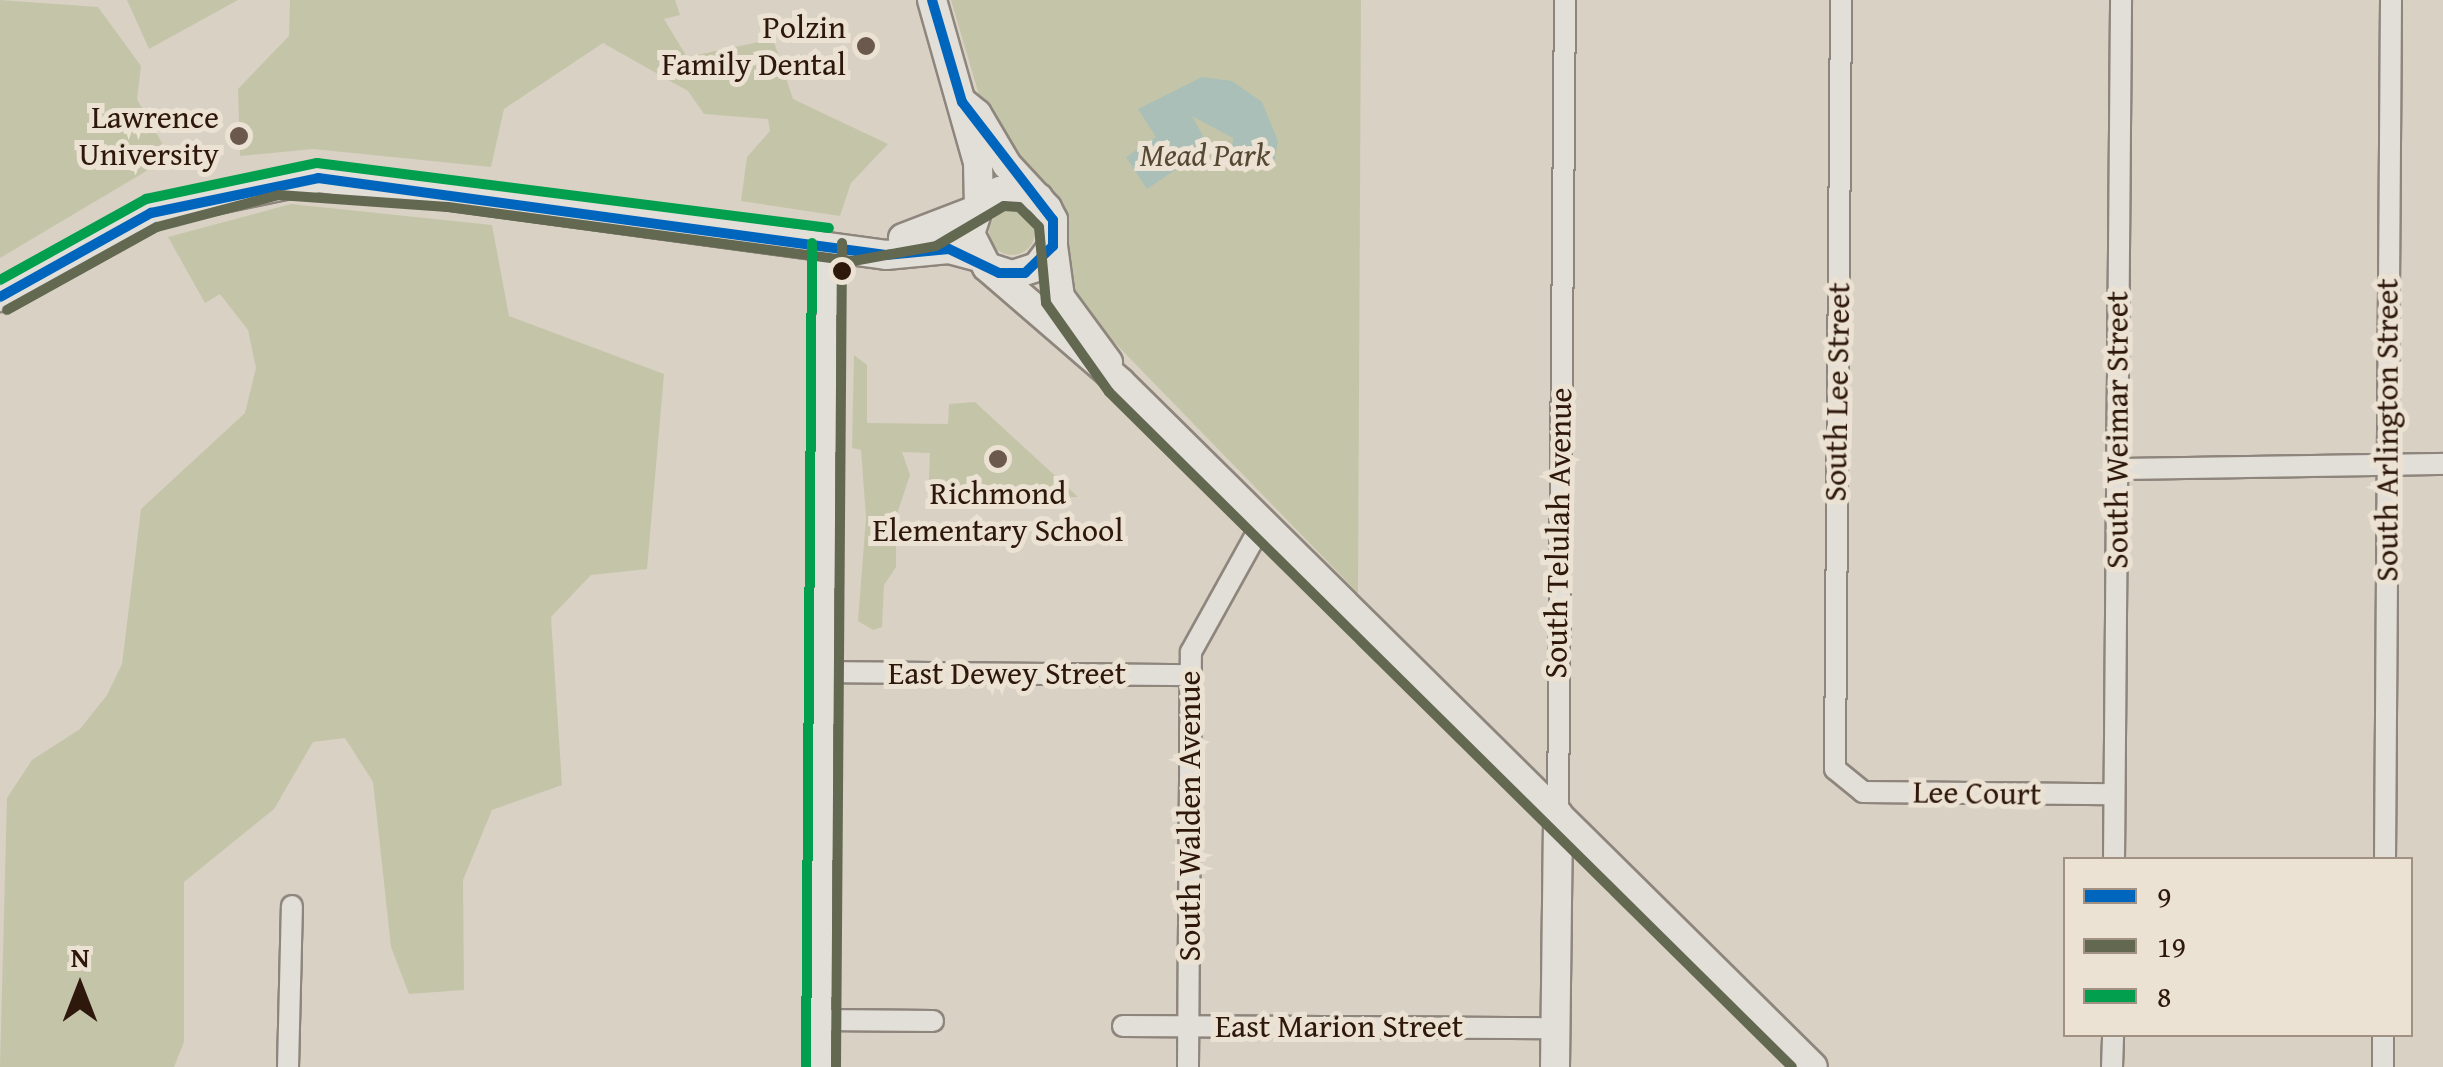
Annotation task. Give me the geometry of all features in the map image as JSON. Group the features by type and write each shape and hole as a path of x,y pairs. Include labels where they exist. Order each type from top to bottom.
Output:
{"street":[{"path":"932,0 962,102 977,208 970,234 983,262 1120,382 1813,1067"},
{"name":"South Telulah Avenue","path":"1555,1067 1565,0"},
{"name":"South Lee Street","path":"1840,0 1833,756 1842,782"},
{"name":"South Weimar Street","path":"2114,857 2121,0"},
{"name":"South Arlington Street","path":"2385,857 2391,0"},
{"path":"962,102 1053,220 1060,298 1120,382"},
{"path":"0,297 151,213 298,179 983,262 1026,273 1053,246"},
{"path":"840,244 931,232 1000,192 1038,198"},
{"path":"821,1067 824,672 840,244"},
{"path":"2117,468 2443,464"},
{"name":"South Walden Avenue","path":"1188,1067 1190,675 1194,640 1262,524"},
{"name":"East Dewey Street","path":"824,672 1190,675"},
{"name":"Lee Court","path":"1842,782 1863,792 2114,794"},
{"path":"288,1067 292,906"},
{"path":"822,1020 932,1021"},
{"name":"East Marion Street","path":"1123,1026 1556,1028"},
{"path":"2112,1037 2112,1067"},
{"path":"2383,1067 2384,1037"}],"green space":[{"path":"0,0 98,7 141,66 137,99 170,157 0,258"},
{"path":"127,0 238,0 149,49"},
{"path":"290,0 675,0 680,15 664,19 687,57 773,39 793,99 888,144 851,183 840,216 741,201 747,157 770,131 768,119 704,114 688,91 603,43 504,109 491,167 313,149 240,156 238,89 289,36"},
{"name":"Mead Park","path":"951,0 1361,0 1358,593 1079,306 1019,166 984,112"},
{"path":"291,204 492,225 509,316 664,374 647,569 591,575 551,617 562,785 492,810 463,880 464,990 409,994 391,947 373,782 345,738 313,742 274,809 184,882 184,1042 174,1067 0,1067 7,798 32,760 80,729 107,695 122,664 141,509 245,413 256,368 248,330 220,294 205,303 168,237"},
{"path":"1012,209 1028,216 1035,232 1028,248 1012,255 996,248 989,232 996,216"},
{"path":"854,355 867,365 867,423 948,424 949,404 975,402 1078,497 928,501 930,453 902,452 910,475 896,517 896,567 884,585 882,627 873,630 858,621 866,517 861,450 852,448"}],"water":[{"path":"1202,77 1232,81 1262,102 1278,141 1274,163 1253,150 1253,166 1230,168 1233,138 1192,116 1209,147 1147,189 1126,157 1156,137 1138,109"}],"transit line":[{"name":"9","path":"0,297 151,213 318,178 886,255 949,249 999,273 1025,273 1053,246 1053,220 962,102 932,0"},
{"name":"8","path":"0,280 146,199 317,163 829,228"},
{"name":"19","path":"7,310 157,227 279,195 448,207 853,261 936,246 1004,206 1019,207 1039,227 1046,303 1109,392 1792,1067"},
{"name":"8","path":"806,1067 812,243"},
{"name":"19","path":"836,1067 842,243"}],"place":[{"name":"Polzin Family Dental","path":"866,46"},
{"name":"Lawrence University","path":"239,136"},
{"name":"Richmond Elementary School","path":"998,459"}]}
